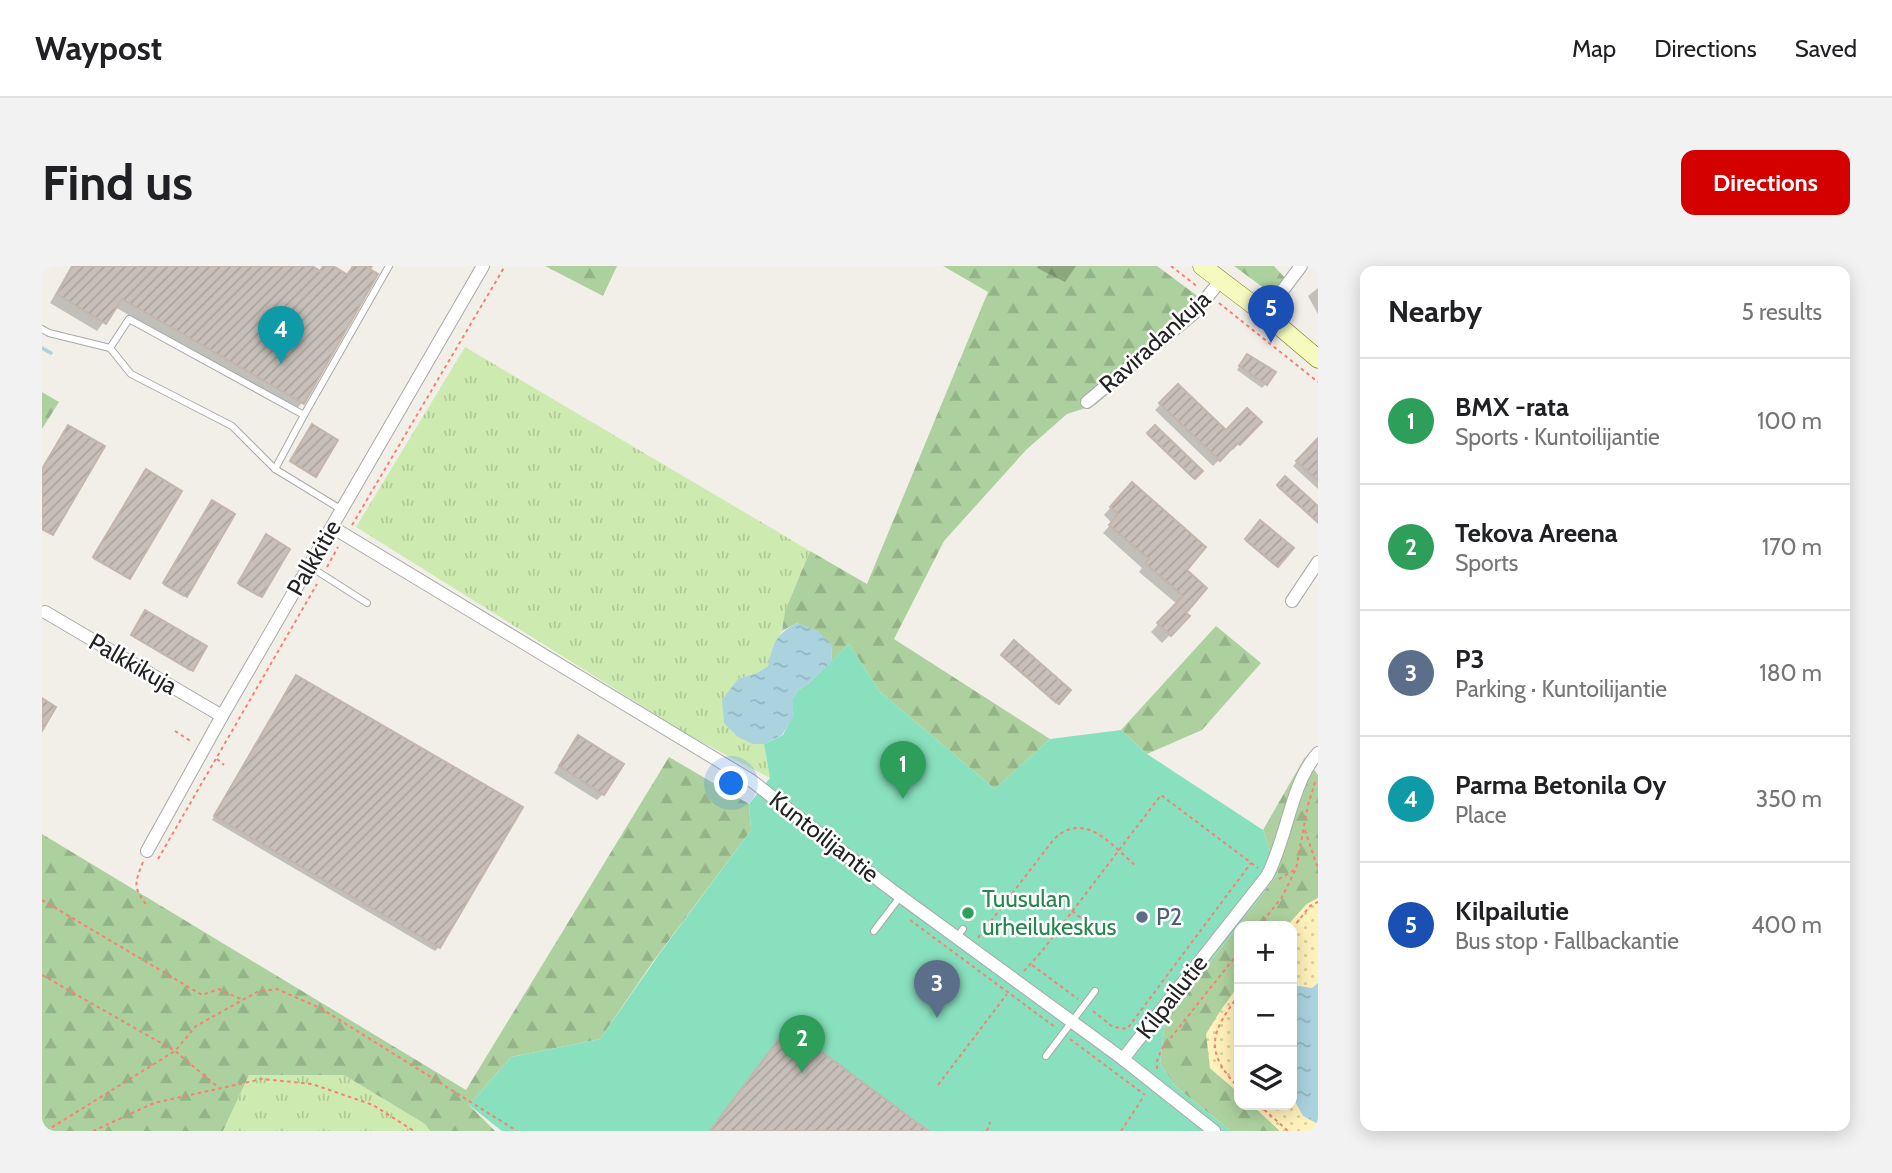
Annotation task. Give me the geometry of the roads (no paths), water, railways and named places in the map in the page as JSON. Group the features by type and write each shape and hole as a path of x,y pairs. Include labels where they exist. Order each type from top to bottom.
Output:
{"street":[{"name":"Palkkitie","path":"153,855 222,716 483,266"},
{"path":"1202,266 1318,359"},
{"path":"1265,314 1301,266"},
{"name":"Raviradankuja","path":"1087,402 1194,313 1221,281"},
{"name":"Kuntoilijantie","path":"332,527 752,780 897,902 959,933 1214,1131"},
{"path":"1292,601 1318,562"},
{"name":"Palkkikuja","path":"45,612 222,716"},
{"name":"Kilpailutie","path":"1123,1059 1267,876 1281,846 1299,786 1311,760 1318,753"}],"lane":[{"path":"275,469 389,266"},
{"path":"110,348 129,320 304,415"},
{"path":"42,329 110,348 131,374 232,426 275,469 342,510"},
{"path":"309,566 367,603"},
{"path":"874,931 897,902"},
{"path":"1046,1056 1095,991"}],"water":[{"path":"797,623 818,631 831,644 832,661 798,690 792,700 794,715 782,735 764,744 753,744 738,737 724,723 722,700 738,679 768,666 776,640"},
{"path":"1318,983 1318,1124 1303,1116 1297,1105 1297,986 1312,988"}],"waterway":[{"path":"42,348 51,353"}],"place":[{"name":"Kilpailutie","path":"1271,343"},
{"name":"Parma Betonila Oy","path":"281,364"},
{"name":"BMX -rata","path":"903,799"},
{"name":"Tuusulan urheilukeskus","path":"968,913"},
{"name":"P2","path":"1142,917"},
{"name":"P3","path":"937,1018"},
{"name":"Tekova Areena","path":"802,1073"}]}
